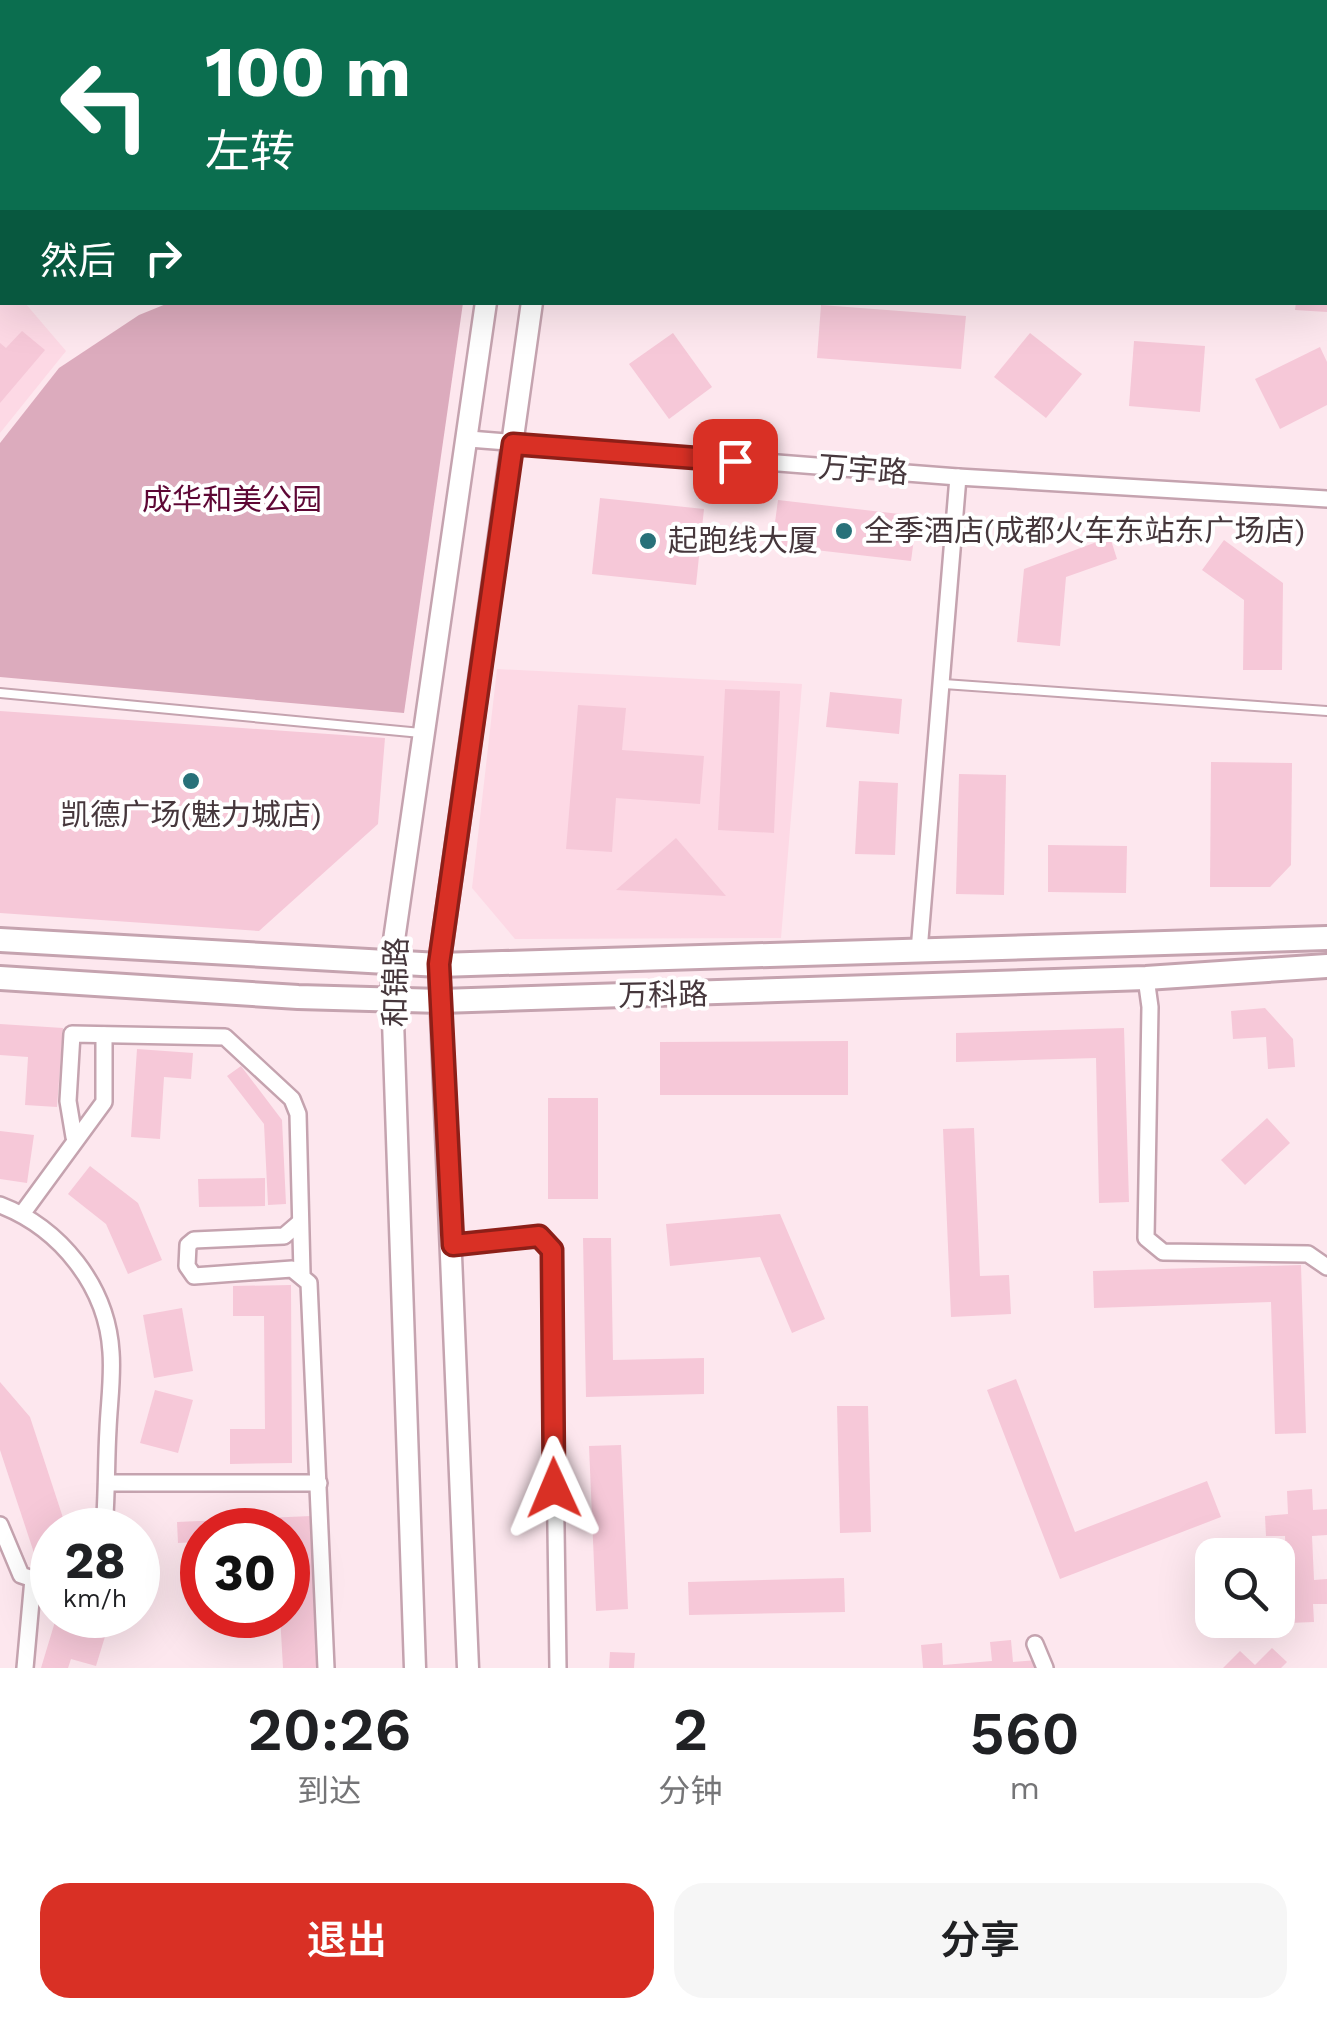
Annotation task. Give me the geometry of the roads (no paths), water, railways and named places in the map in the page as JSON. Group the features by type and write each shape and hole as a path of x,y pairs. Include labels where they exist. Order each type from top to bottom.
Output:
{"main road":[{"name":"万科路","path":"0,940 439,964 1327,938"},
{"name":"万科路","path":"0,978 441,1001 1146,978 1327,966"}],"street":[{"name":"和锦路","path":"415,1668 391,962 470,440 486,305"},
{"path":"468,1668 439,964 532,305"},
{"name":"万宇路","path":"470,440 1327,500"},
{"name":"万宇路","path":"958,477 1327,490"},
{"path":"918,950 944,684 958,477"},
{"path":"1146,978 1150,1008 1146,1238 1163,1252 1308,1254 1327,1267"},
{"path":"74,1138 68,1101 72,1034 225,1036 292,1099 298,1114 302,1130 298,1224 302,1274"},
{"path":"22,1214 104,1102 104,1034"},
{"path":"0,1205 22,1214 65,1246 88,1278 101,1310 111,1348 106,1508"},
{"path":"298,1224 284,1236 194,1240 188,1246 187,1266 194,1276 292,1269 309,1283 326,1668"},
{"path":"453,1245 539,1236 552,1250 558,1668"},
{"path":"108,1483 319,1483"},
{"path":"0,1525 15,1569 30,1577"},
{"path":"24,1668 30,1609"},
{"path":"1035,1644 1045,1668"}],"lane":[{"path":"944,684 1327,711"},
{"path":"0,693 425,733"}],"place":[{"name":"全季酒店(成都火车东站东广场店)","path":"844,531"},
{"name":"起跑线大厦","path":"648,541"},
{"name":"凯德广场(魅力城店)","path":"191,781"}],"park label":[{"name":"成华和美公园","path":"232,500"}]}
